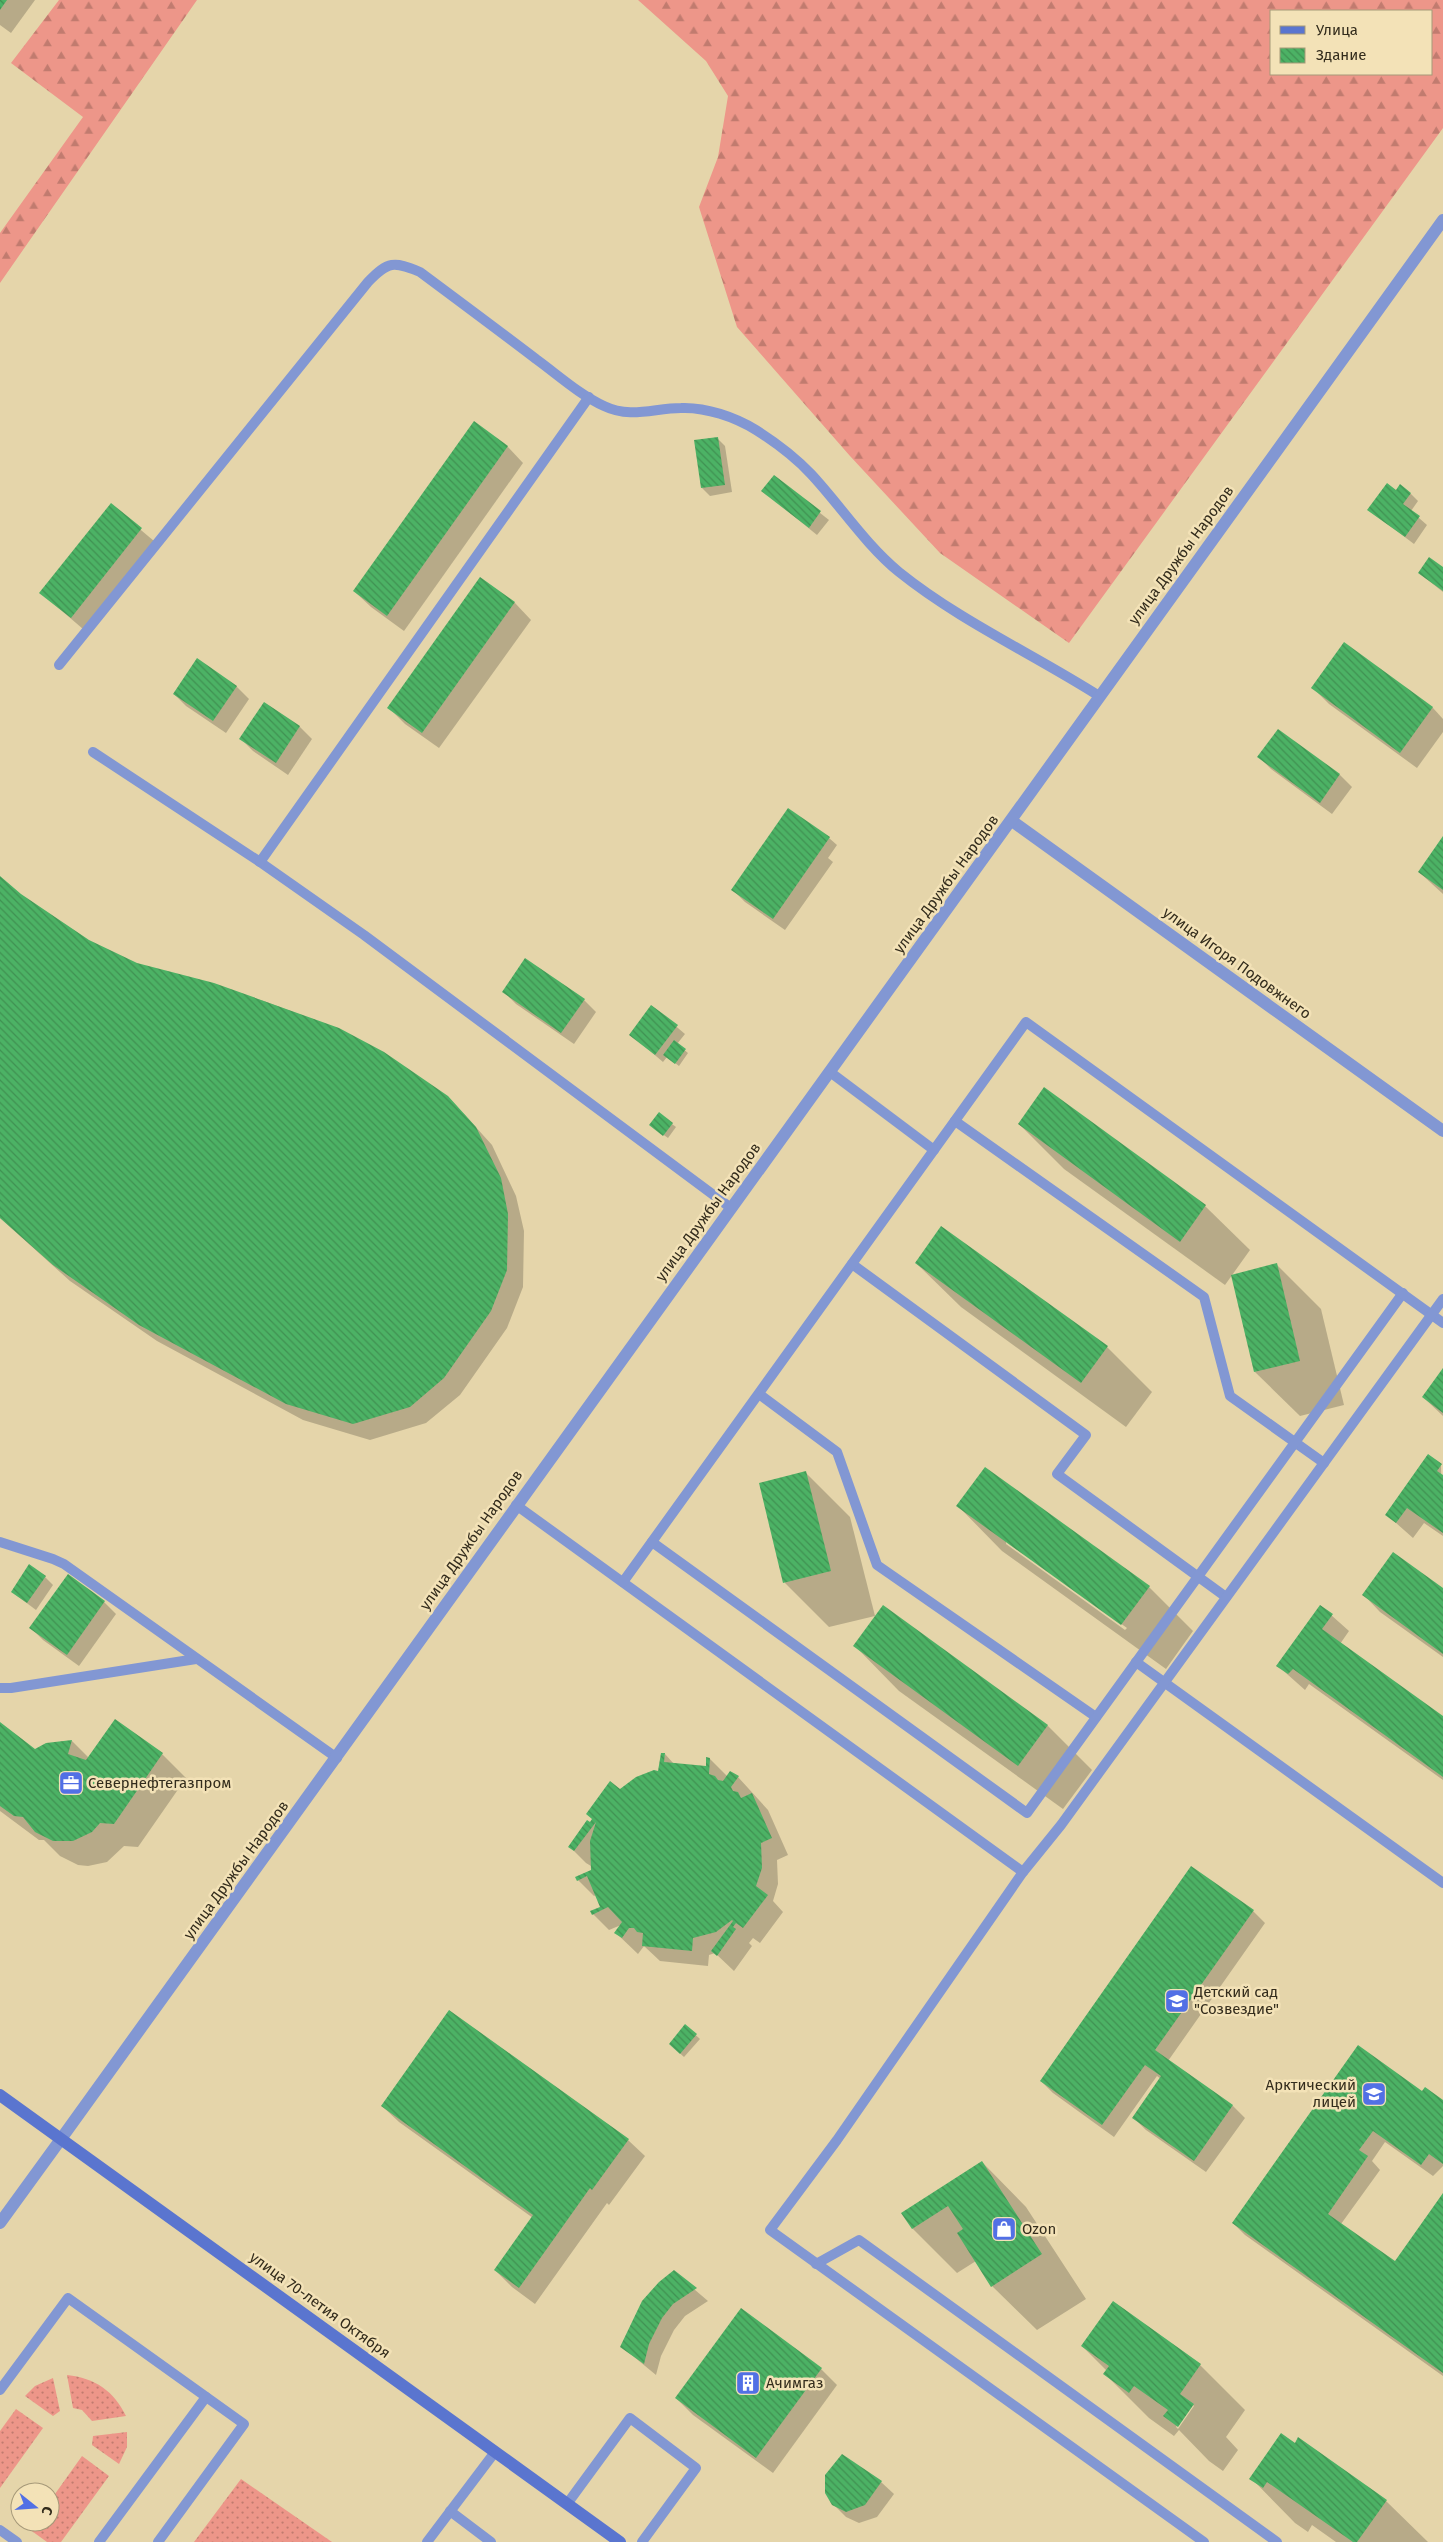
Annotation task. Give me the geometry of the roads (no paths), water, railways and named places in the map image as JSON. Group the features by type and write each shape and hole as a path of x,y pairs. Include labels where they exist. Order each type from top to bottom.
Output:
{"main road":[{"name":"улица 70-летия Октября","path":"0,2095 620,2542"}],"street":[{"name":"улица Дружбы Народов","path":"0,2222 337,1758 516,1505 1012,821 1099,696 1443,220"},
{"name":"улица Игоря Подовжнего","path":"1012,821 1443,1131"}],"lane":[{"path":"59,665 368,282 383,267 402,264 420,272 589,397 604,406 622,412 649,413 682,407 717,412 754,429 780,446 810,472 863,535 897,570 955,611 1053,667 1099,696"},
{"path":"260,862 589,397"},
{"path":"93,752 260,862 456,1002 731,1208"},
{"path":"623,1582 1026,1022 1443,1323"},
{"path":"830,1072 934,1150"},
{"path":"955,1121 1204,1297 1230,1396 1324,1463"},
{"path":"852,1264 1086,1435 1057,1474 1226,1597"},
{"path":"652,1542 1027,1813 1402,1294"},
{"path":"1204,2542 770,2230 837,2140 1023,1872 1061,1825 1443,1299"},
{"path":"759,1394 837,1452 877,1564 1096,1717"},
{"path":"516,1505 1023,1872"},
{"path":"0,1542 53,1558 64,1564 337,1758"},
{"path":"0,1688 11,1688 196,1659"},
{"path":"1136,1662 1443,1883"},
{"path":"816,2264 859,2240 1277,2542"},
{"path":"0,2390 68,2298 244,2424 158,2542"},
{"path":"100,2542 206,2397"},
{"path":"567,2504 630,2418 696,2468 642,2542"},
{"path":"428,2542 495,2452"},
{"path":"450,2512 491,2542"},
{"path":"0,2530 17,2542"}],"place":[{"name":"Севернефтегазпром","path":"71,1783"},
{"name":"Детский сад \"Созвездие\"","path":"1177,2001"},
{"name":"Арктический лицей","path":"1374,2094"},
{"name":"Ozon","path":"1004,2229"},
{"name":"Ачимгаз","path":"748,2383"}]}
